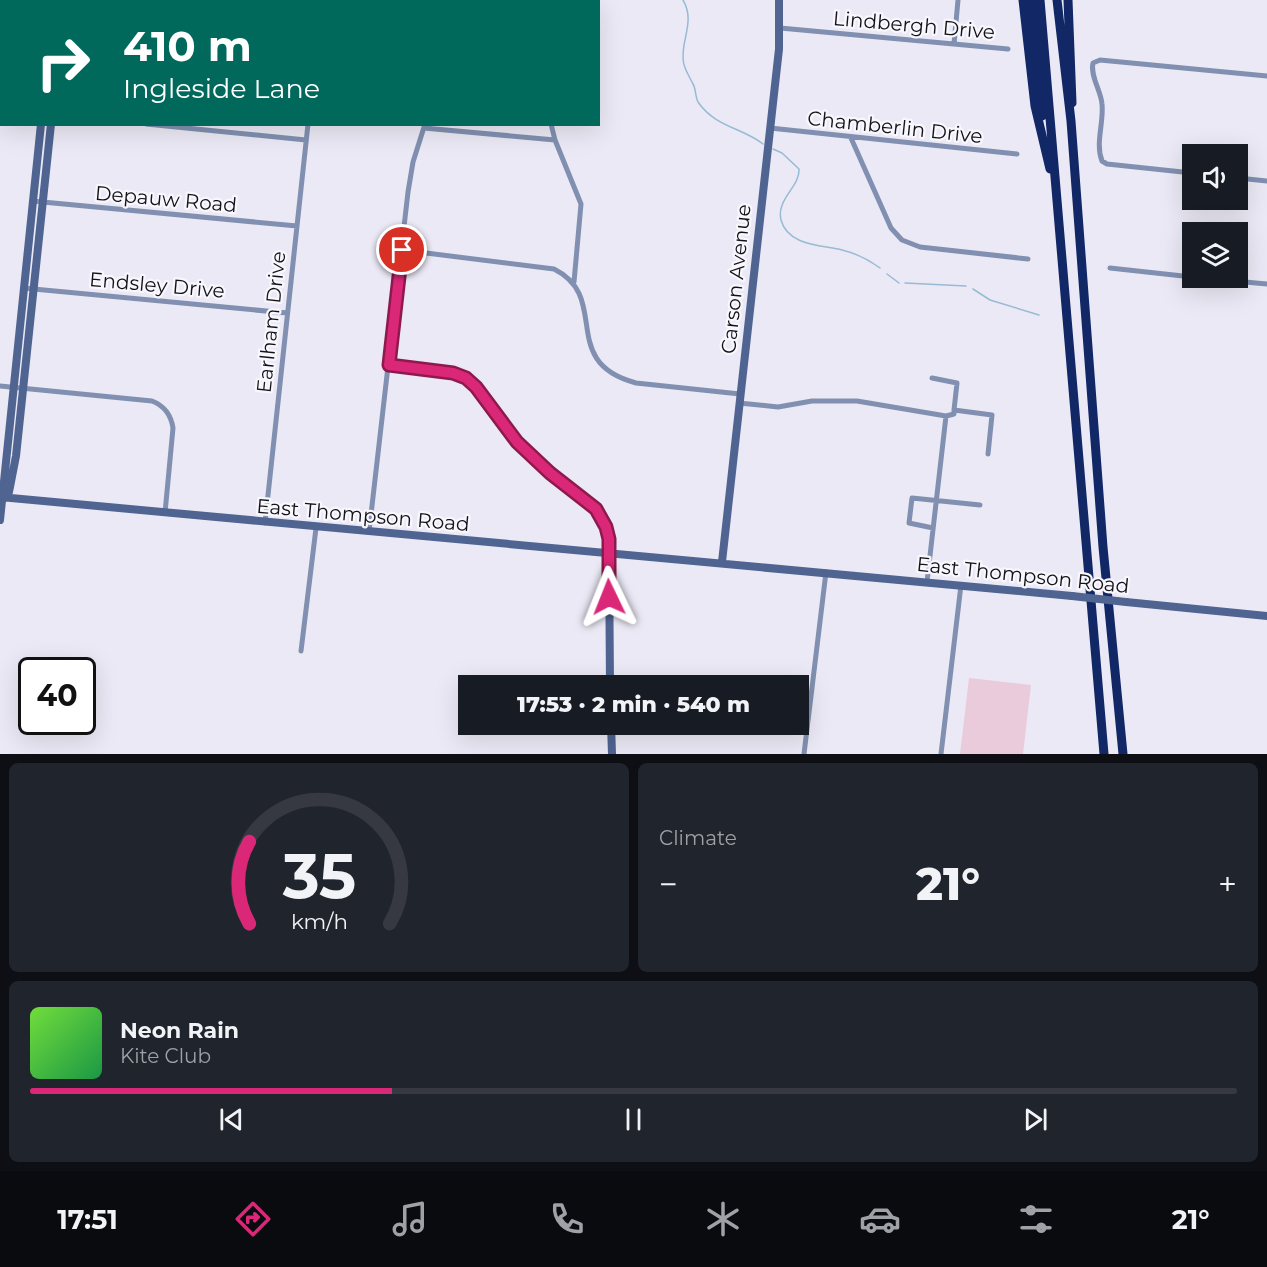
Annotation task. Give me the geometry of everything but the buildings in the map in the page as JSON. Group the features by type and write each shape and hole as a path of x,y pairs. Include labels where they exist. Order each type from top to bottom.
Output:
{"highway":[{"path":"1023,0 1035,106 1054,185"},
{"path":"1032,0 1043,140"},
{"path":"1040,0 1104,754"},
{"path":"1057,0 1071,120 1103,547 1123,754"},
{"path":"1068,0 1073,94 1071,120"}],"main road":[{"name":"Carson Avenue","path":"723,562 780,28 779,0"},
{"path":"0,519 1,489 41,126"},
{"path":"2,498 9,492 12,478 51,126"},
{"name":"East Thompson Road","path":"2,498 566,551 609,552 723,562 1267,616"},
{"path":"609,552 610,675"},
{"path":"611,735 612,754"}],"street":[{"path":"954,44 958,0"},
{"name":"Lindbergh Drive","path":"780,28 1008,49"},
{"path":"1182,172 1102,162 1100,148 1102,106 1093,73 1095,61 1267,76"},
{"path":"166,126 306,140"},
{"name":"Earlham Drive","path":"265,523 308,126"},
{"path":"369,533 411,176 424,126 555,140"},
{"path":"552,126 581,204 574,282"},
{"name":"Chamberlin Drive","path":"770,128 1017,154"},
{"path":"851,138 891,228 902,240 920,247 1028,259"},
{"path":"1248,179 1267,181"},
{"name":"Depauw Road","path":"32,201 297,226"},
{"path":"402,250 544,266 561,272 574,282 584,304 589,346 606,370 622,380 636,383 740,394"},
{"path":"1110,268 1182,276"},
{"path":"1248,282 1267,284"},
{"name":"Endsley Drive","path":"23,288 287,313"},
{"path":"389,365 453,373 472,383 517,442 550,473 596,509 606,527 609,552"},
{"path":"739,403 778,407 812,401 857,401 946,416 954,414 957,383 932,378"},
{"path":"0,386 152,401 164,408 172,420 173,428 165,513"},
{"path":"954,410 992,415 988,454"},
{"path":"927,582 946,416"},
{"path":"933,528 912,525 908,521 912,498 980,505"},
{"path":"301,651 316,528"},
{"path":"804,754 826,572"},
{"path":"941,754 961,585"}],"shaded area":[{"path":"969,678 1031,685 1023,754 960,754"}],"waterway":[{"path":"683,0 688,17 683,62 694,86 698,102 713,117 763,144"},
{"path":"773,149 782,153 799,169 796,182 785,199 780,213 785,229 798,240 852,253 880,268"},
{"path":"887,274 899,283"},
{"path":"905,283 966,286"},
{"path":"973,289 990,300 1039,315"}],"route":[{"path":"402,250 389,365 459,374 466,378 476,387 505,428 534,459 591,503 601,515 609,539 609,597"}]}
